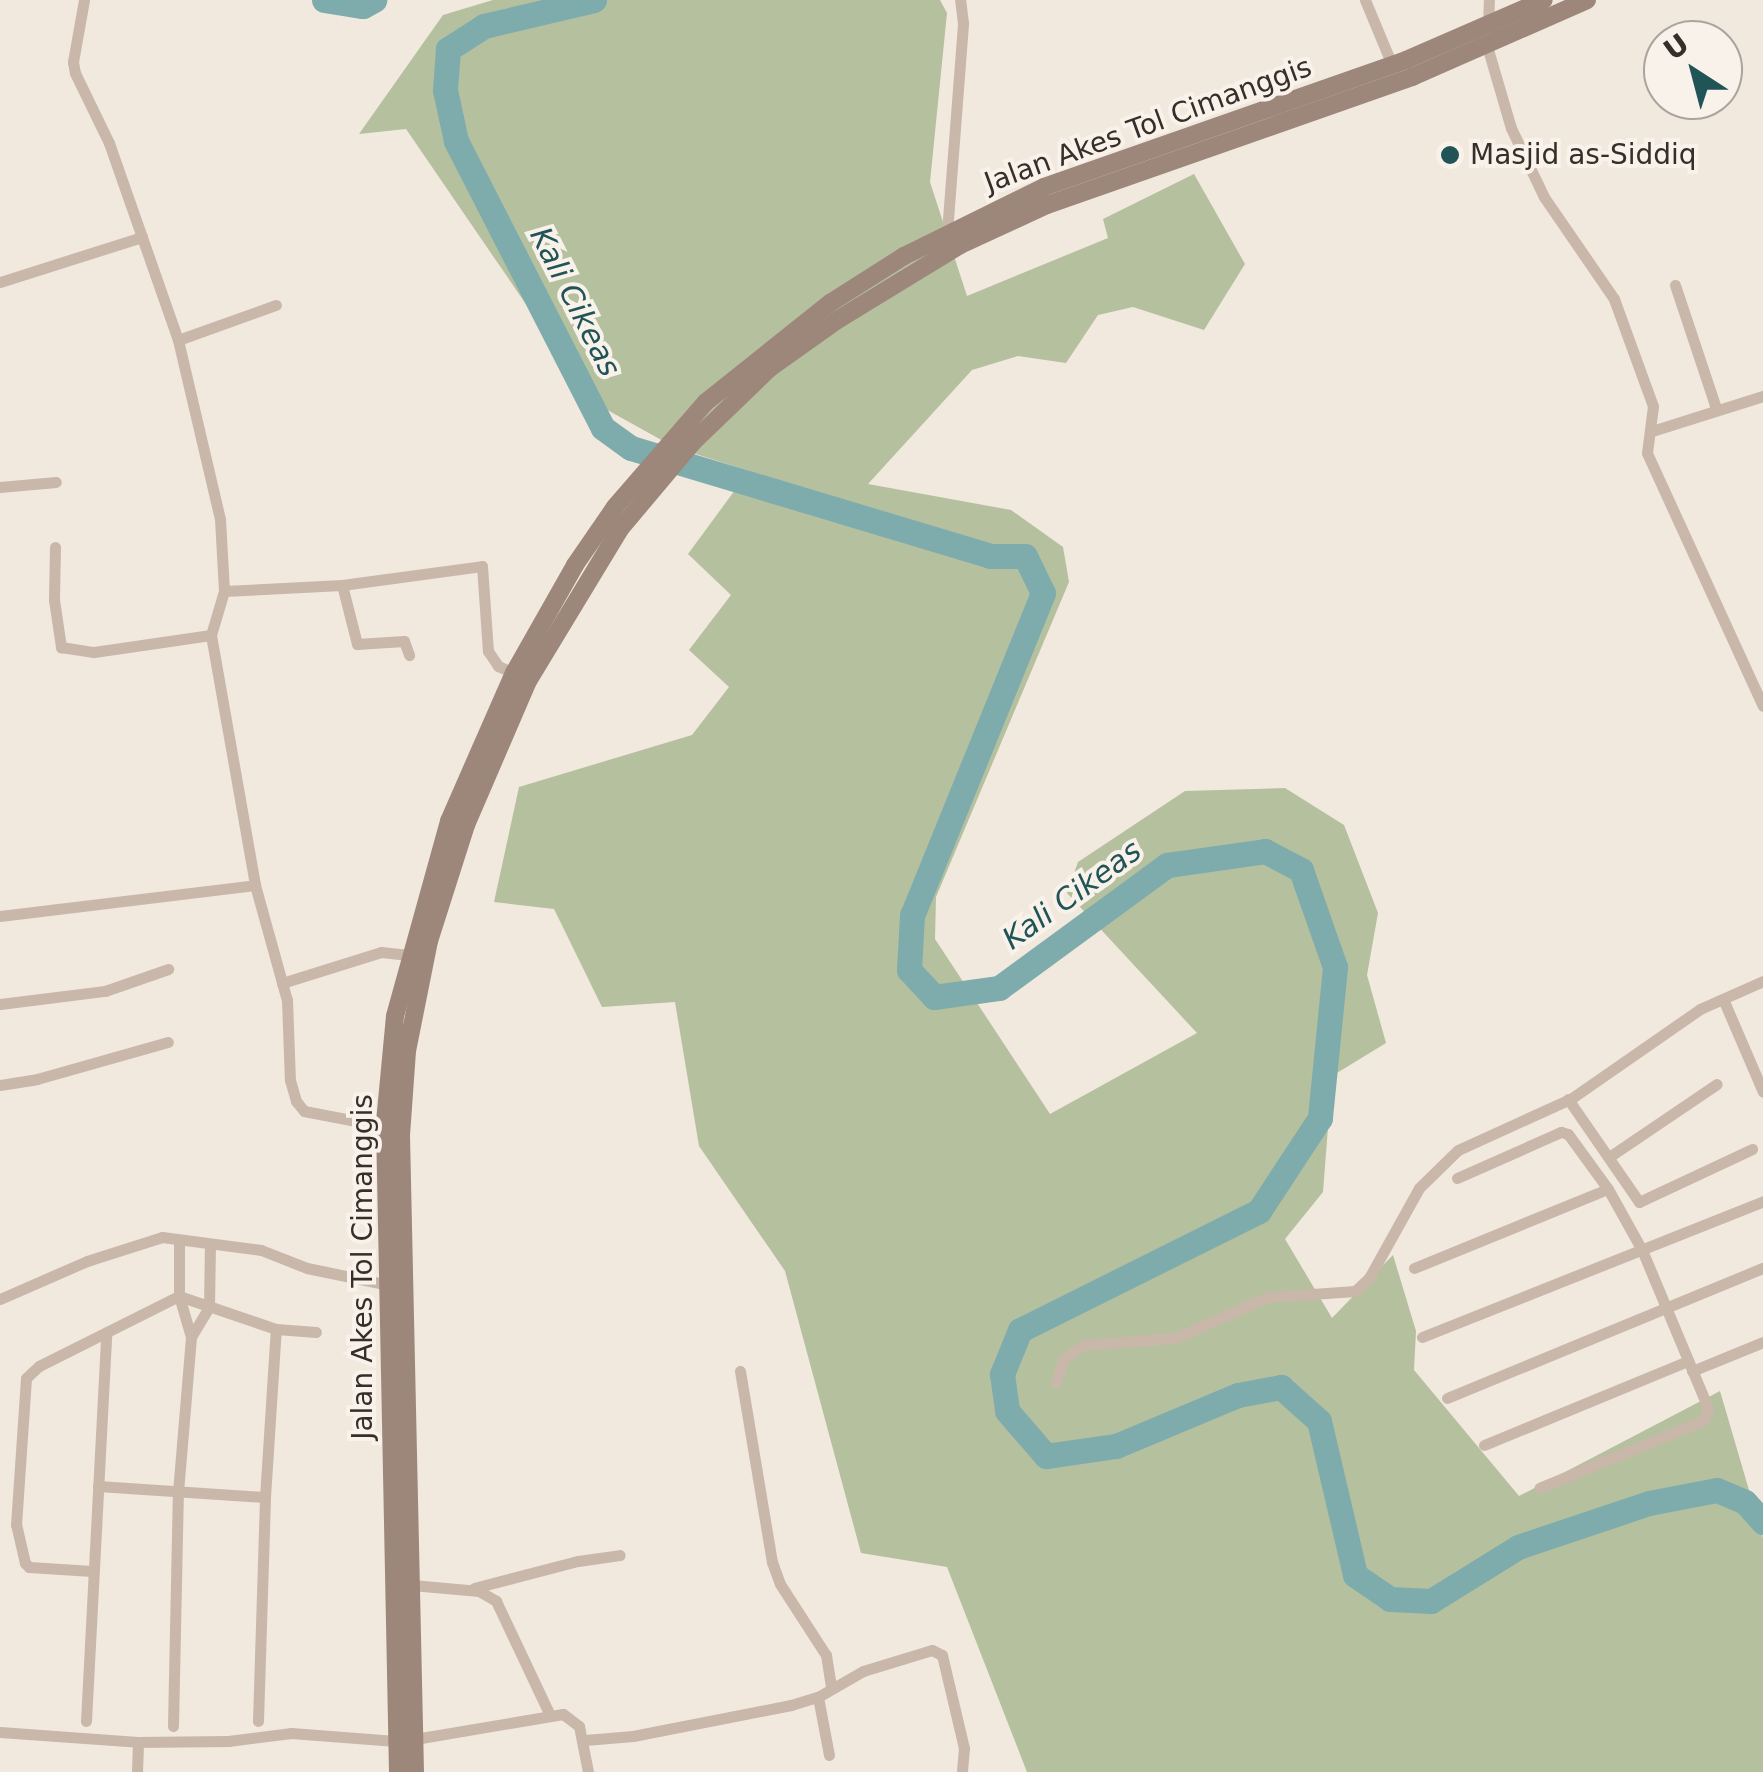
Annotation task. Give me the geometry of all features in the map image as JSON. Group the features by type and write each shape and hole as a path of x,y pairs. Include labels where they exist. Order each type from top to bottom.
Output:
{"main road":[{"name":"Jalan Akes Tol Cimanggis","path":"415,1772 406,1740 389,1286 385,1122 396,1016 448,821 514,673 575,565 621,513 730,405 839,319 960,244 1046,205 1403,68 1544,0"},
{"path":"1403,68 1487,46 1587,0"},
{"name":"Jalan Akes Tol Cimanggis","path":"398,1772 406,1740 412,1585 401,1135 418,945 528,682 621,513 706,402 830,303 947,232 1044,187 1403,68"}],"street":[{"path":"84,0 75,72 110,144 178,340 220,519 224,592 211,636 254,885 282,983 296,1101 304,1110 356,1121 385,1122"},
{"path":"947,232 963,23 960,0"},
{"path":"1365,0 1403,68"},
{"path":"1488,26 1489,0"},
{"path":"1487,46 1511,128 1544,197 1614,299 1653,406 1647,452 1763,706"},
{"path":"0,282 142,237"},
{"path":"1675,285 1716,408"},
{"path":"178,340 276,306"},
{"path":"1652,430 1763,396"},
{"path":"0,486 56,482"},
{"path":"54,547 54,600 61,646 94,652 211,636"},
{"path":"224,592 342,585 482,566 488,651 498,666 514,673"},
{"path":"342,585 356,644 404,642 409,654"},
{"path":"0,916 254,885"},
{"path":"282,983 381,952 418,945"},
{"path":"0,1004 106,990 168,969"},
{"path":"1056,1382 1064,1358 1084,1345 1175,1338 1268,1297 1355,1290 1369,1278 1419,1188 1458,1150 1568,1100 1723,999 1763,981"},
{"path":"1723,999 1763,1092"},
{"path":"0,1085 37,1079 168,1042"},
{"path":"1609,1156 1717,1084"},
{"path":"1568,1100 1639,1202 1752,1149"},
{"path":"1457,1178 1564,1132 1608,1188 1642,1250 1708,1408 1704,1420 1540,1488"},
{"path":"1414,1268 1608,1188"},
{"path":"1422,1337 1763,1201"},
{"path":"0,1299 144,1241 261,1250 307,1268 389,1286"},
{"path":"174,1726 178,1492 191,1337 178,1296 179,1241"},
{"path":"191,1337 208,1307 210,1244"},
{"path":"1447,1398 1763,1268"},
{"path":"92,1571 25,1563 16,1524 26,1378 39,1366 178,1296 276,1329 316,1332"},
{"path":"258,1722 264,1497 276,1329"},
{"path":"86,1721 106,1334"},
{"path":"1484,1445 1763,1342"},
{"path":"740,1371 772,1562 780,1584 826,1655 831,1686"},
{"path":"98,1486 264,1497"},
{"path":"470,1589 588,1558 620,1555"},
{"path":"412,1585 486,1592 499,1606 550,1712"},
{"path":"585,1740 633,1736 818,1697 862,1671 938,1651 964,1748 962,1772"},
{"path":"818,1697 829,1755"},
{"path":"0,1732 138,1742 228,1741 291,1732 406,1740 550,1712 574,1721 585,1740 588,1772"},
{"path":"137,1772 138,1742"}],"green space":[{"path":"493,0 940,0 947,13 930,182 967,296 1108,238 1103,219 1194,174 1245,264 1204,330 1133,307 1098,315 1066,363 1018,356 972,370 868,484 1011,510 1063,547 1069,582 936,897 935,939 1050,1114 1197,1033 1067,893 1078,862 1185,791 1285,788 1344,825 1378,913 1367,975 1386,1043 1332,1076 1323,1192 1285,1239 1332,1318 1393,1255 1416,1331 1414,1370 1519,1496 1720,1391 1763,1538 1763,1772 1027,1772 947,1567 861,1553 785,1271 699,1146 675,1002 602,1007 554,909 494,902 519,787 692,735 729,687 689,650 731,595 688,554 749,471 674,447 593,402 406,129 359,134 443,15"}],"waterway":[{"name":"Kali Cikeas","path":"324,0 363,6 374,0"},
{"name":"Kali Cikeas","path":"594,0 484,26 448,49 445,90 456,141 603,428 631,448 990,556 1025,556 1043,593 912,915 909,970 934,997 999,988 1167,865 1265,851 1301,870 1335,967 1320,1118 1259,1211 1020,1330 1002,1374 1007,1411 1046,1456 1116,1446 1238,1395 1281,1387 1319,1421 1355,1575 1390,1599 1431,1601 1518,1547 1649,1503 1717,1490 1745,1502 1763,1522"}],"place":[{"name":"Masjid as-Siddiq","path":"1450,155"}]}
